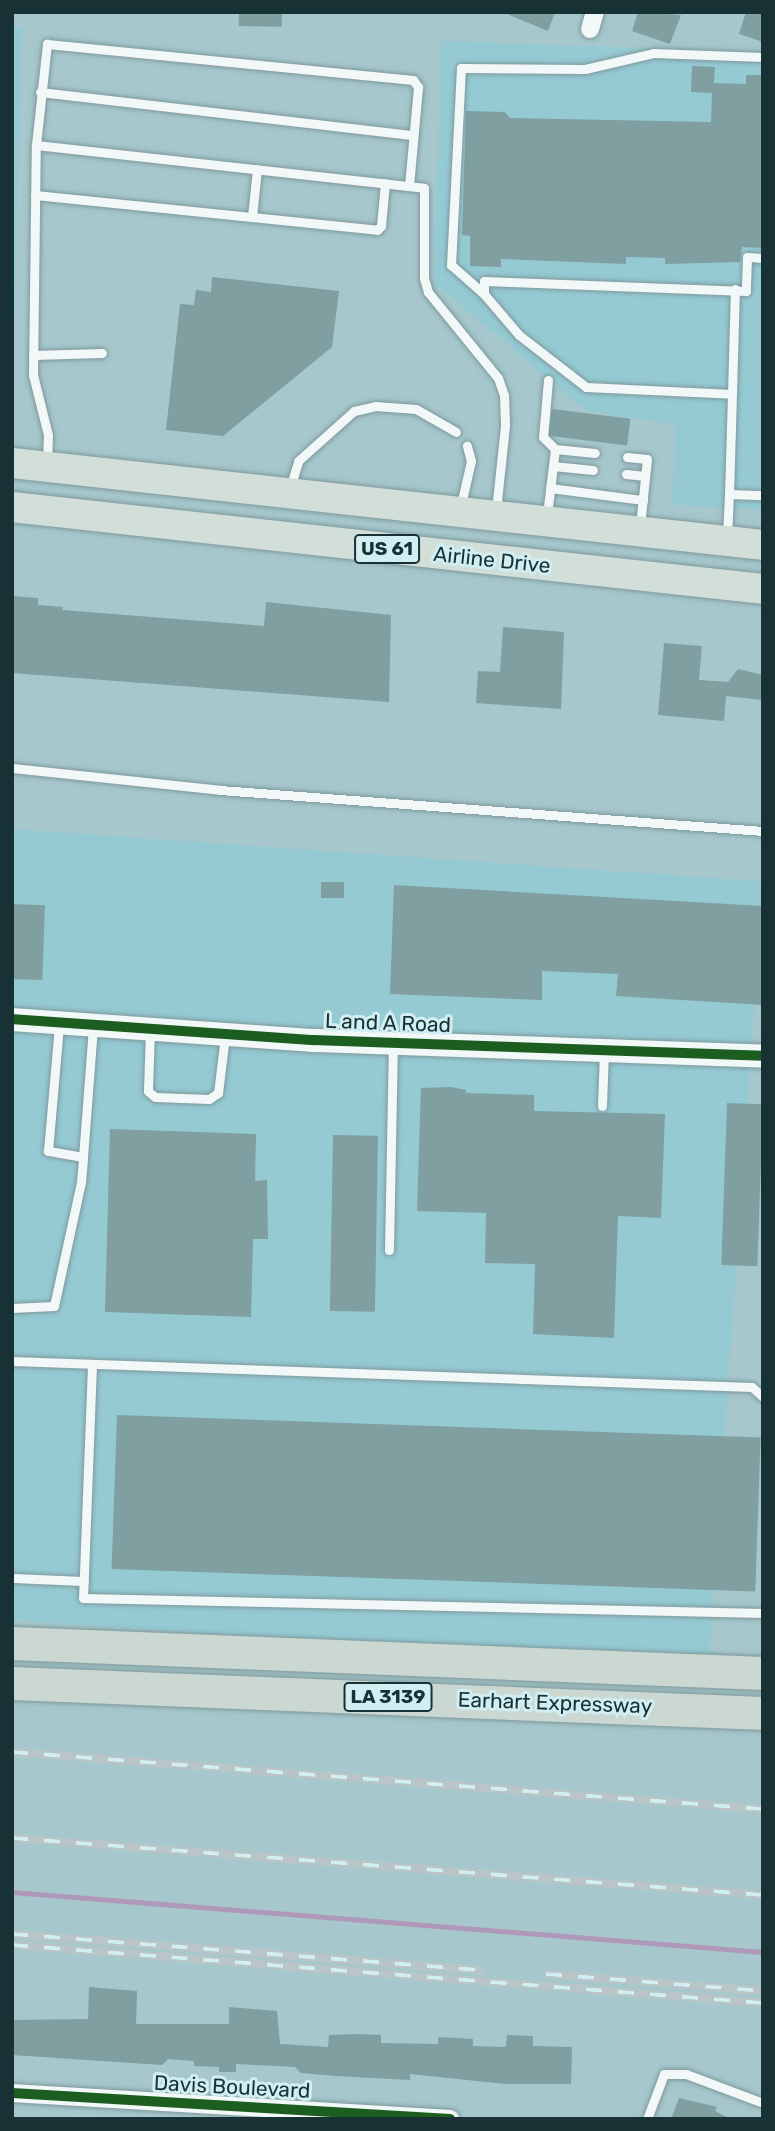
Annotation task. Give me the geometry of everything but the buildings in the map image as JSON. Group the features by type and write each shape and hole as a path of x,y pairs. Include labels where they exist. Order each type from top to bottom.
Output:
{"highway":[{"name":"US 61","path":"12,463 763,545"},
{"name":"Airline Drive","path":"12,507 763,589"},
{"path":"556,522 560,567"},
{"name":"Earhart Expressway","path":"12,1643 763,1673"},
{"name":"Earhart Expressway","path":"12,1684 763,1713"}],"street":[{"name":"L and A Road","path":"12,1019 393,1042 763,1056"},
{"name":"Davis Boulevard","path":"12,2093 450,2119"}],"lane":[{"path":"47,466 48,435 34,383 33,355 36,145 44,47 51,43 413,80 418,86 409,185"},
{"path":"732,394 586,387 519,335 484,294 451,265 461,68 585,69 653,53 763,57"},
{"path":"40,92 414,135"},
{"path":"36,145 409,185 426,192 424,278 428,292 498,378 503,395 505,426 495,516"},
{"path":"252,217 257,169"},
{"path":"35,195 377,230 382,226 385,183"},
{"path":"484,294 484,281 746,291 747,257 763,258"},
{"path":"726,541 735,289"},
{"path":"33,355 102,352"},
{"path":"548,380 543,438 555,449 595,453"},
{"path":"288,493 299,461 354,411 375,406 416,409 456,432"},
{"path":"460,511 471,461 467,446"},
{"path":"555,449 550,488 556,522"},
{"path":"627,457 646,459 640,531"},
{"path":"553,466 593,470"},
{"path":"626,474 645,477"},
{"path":"550,488 643,500"},
{"path":"729,494 763,495"},
{"path":"12,768 220,789 763,831"},
{"path":"59,1022 48,1151 83,1157"},
{"path":"12,1308 54,1306 83,1157 93,1025"},
{"path":"150,1028 148,1091 155,1097 209,1099 218,1093 225,1033"},
{"path":"389,1250 393,1042"},
{"path":"602,1106 604,1050"},
{"path":"12,1361 752,1387 763,1397"},
{"path":"92,1365 83,1598 763,1613"},
{"path":"12,1578 84,1581"},
{"path":"647,2119 664,2074 686,2074 763,2103"}],"shaded area":[{"path":"12,27 22,27 12,418"},
{"path":"441,41 763,52 763,510 673,505 675,425 587,411 434,283"},
{"path":"12,829 763,882 708,1669 12,1620"}],"waterway":[{"path":"12,1892 763,1952"}],"railway":[{"path":"12,1752 763,1809"},
{"path":"12,1838 763,1895"},
{"path":"12,1934 483,1970"},
{"path":"12,1945 763,2003"},
{"path":"546,1974 763,1991"}],"cycle path":[{"path":"12,1019 313,1040 763,1056"},
{"path":"12,2093 450,2119"}]}
